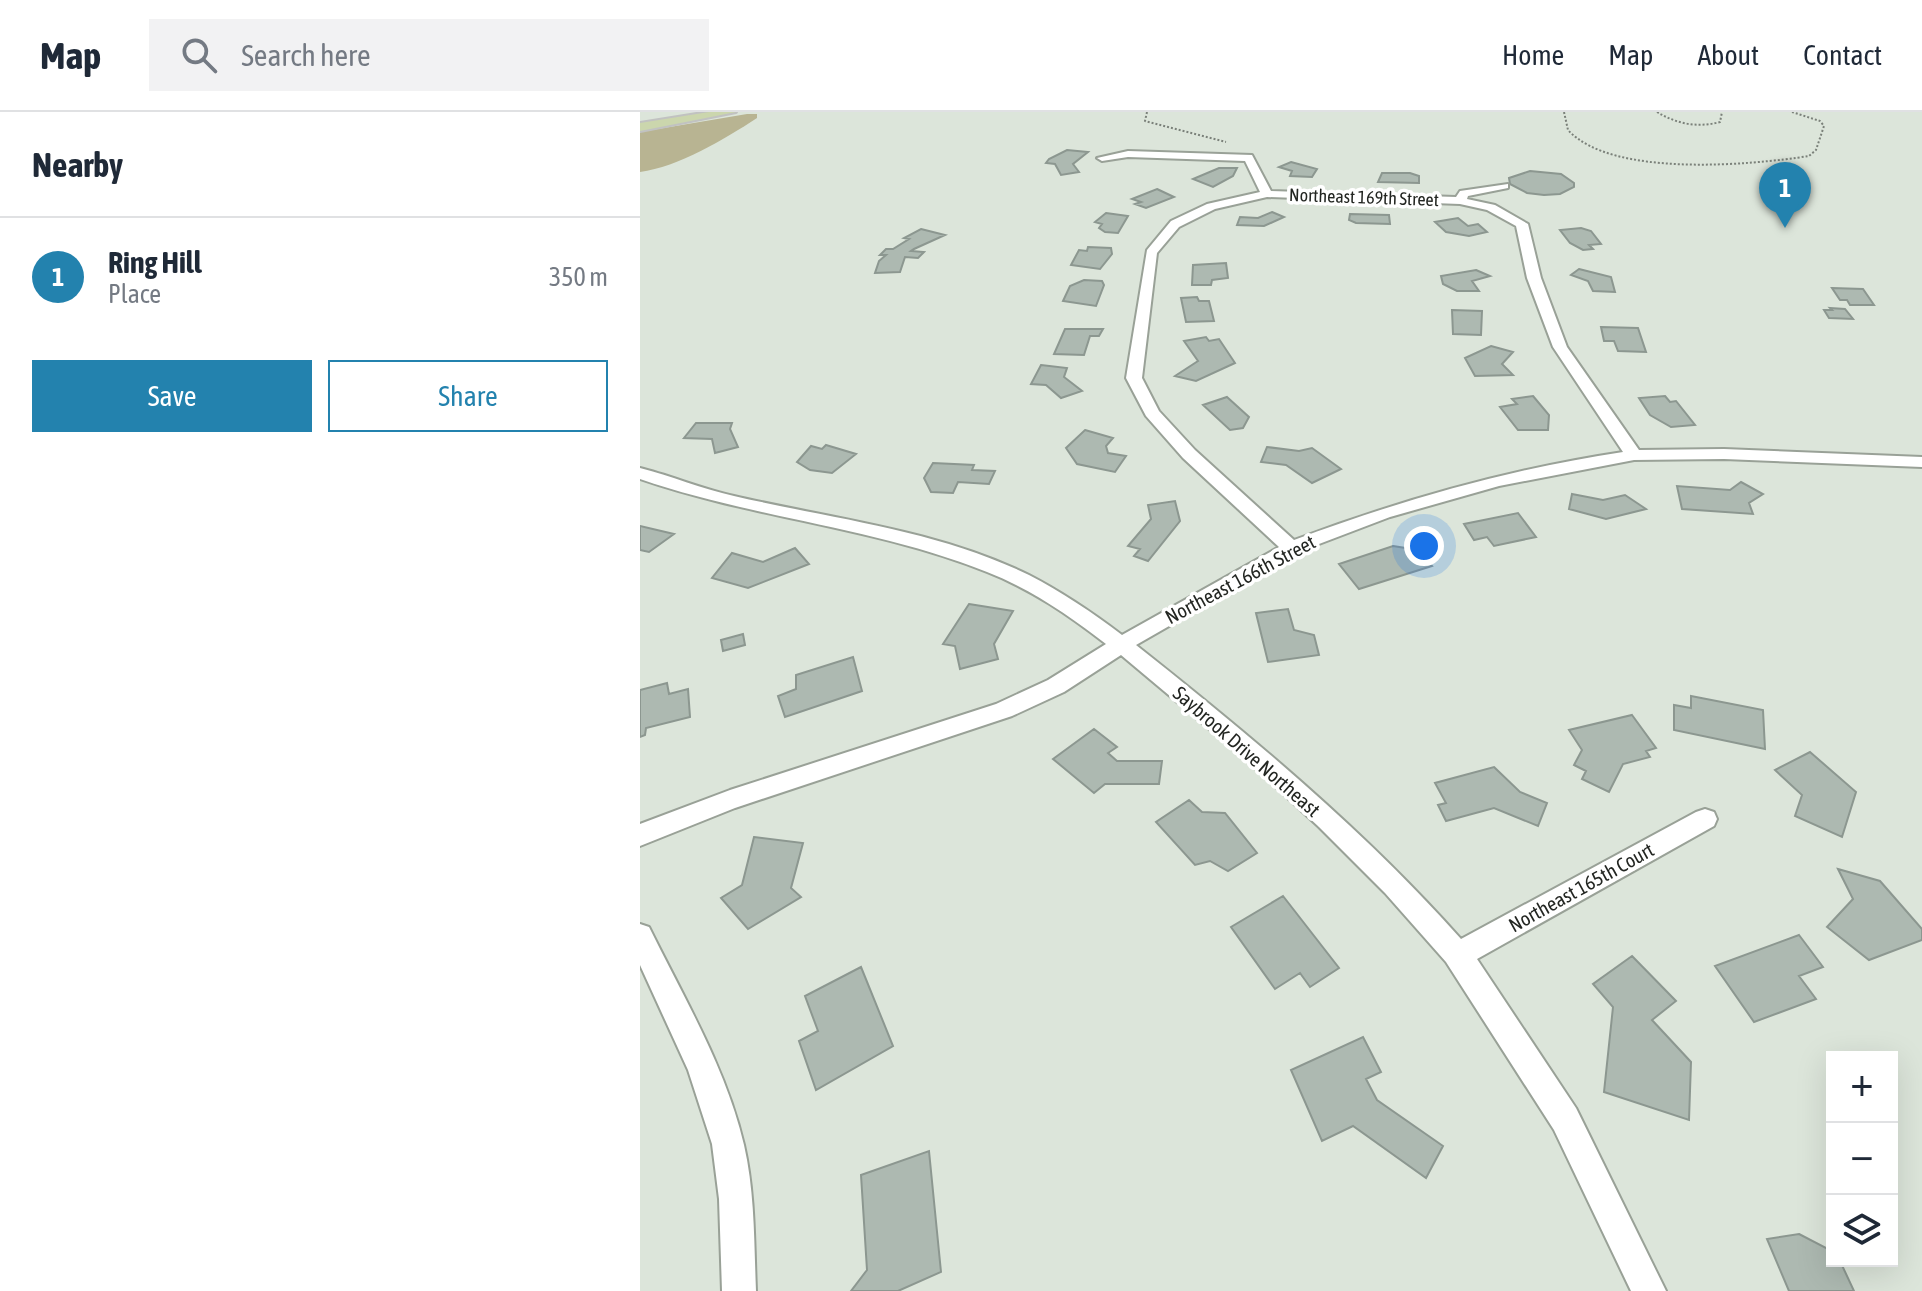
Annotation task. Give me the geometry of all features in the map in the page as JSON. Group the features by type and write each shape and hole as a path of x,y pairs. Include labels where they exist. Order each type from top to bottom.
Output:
{"main road":[{"path":"640,127 730,112"}],"street":[{"path":"1102,158 1128,154 1248,157 1267,194"},
{"path":"1504,186 1464,193 1460,201 1491,207 1522,224 1534,278 1560,347 1634,455"},
{"name":"Northeast 169th Street","path":"1291,548 1189,454 1152,413 1134,378 1151,253 1175,224 1211,206 1267,194 1460,201"},
{"name":"Northeast 166th Street","path":"640,835 730,800 1004,710 1056,686 1121,645 1291,548 1384,513 1495,482 1575,464 1634,455 1724,454 1922,462"},
{"name":"Saybrook Drive Northeast","path":"640,473 751,507 872,529 947,549 1001,570 1054,597 1121,645 1232,734 1348,838 1458,955 1565,1119 1649,1291"},
{"name":"Northeast 165th Court","path":"1458,955 1705,819"},
{"path":"640,936 708,1085 728,1144 736,1206 739,1291"}],"path":[{"path":"1147,112 1145,121 1243,146 1248,157"},
{"path":"1564,112 1567,129 1581,141 1613,153 1679,165 1733,164 1809,156 1816,150 1824,126 1820,121 1792,112"},
{"path":"1657,112 1678,122 1699,126 1720,122 1722,112"}],"shaded area":[{"path":"757,114 757,118 685,158 640,172 640,132"}],"building":[{"path":"1067,150 1088,152 1073,164 1079,172 1061,175 1055,164 1046,163"},
{"path":"1291,162 1317,169 1312,177 1290,176 1292,171 1279,167"},
{"path":"1219,168 1237,168 1233,176 1213,187 1193,179"},
{"path":"1530,171 1561,174 1574,183 1574,187 1560,194 1544,195 1527,193 1510,184 1509,178"},
{"path":"1382,173 1410,173 1419,176 1419,183 1378,182"},
{"path":"1157,189 1174,197 1146,208 1135,204 1141,202 1132,199"},
{"path":"1272,212 1284,217 1264,226 1237,225 1240,217 1258,218"},
{"path":"1106,213 1128,216 1118,233 1105,232 1099,228 1102,224 1095,222"},
{"path":"1350,214 1389,215 1390,224 1356,223 1349,220"},
{"path":"1458,218 1468,226 1478,224 1487,232 1469,236 1446,232 1435,222"},
{"path":"1581,228 1591,231 1601,244 1589,245 1593,249 1583,250 1570,243 1560,230"},
{"path":"921,229 945,235 911,251 924,252 918,258 905,257 900,272 875,273 879,261 886,255 880,255 886,249 893,249 909,239 904,238"},
{"path":"1088,247 1111,248 1112,254 1100,269 1071,265 1079,250 1087,251"},
{"path":"1226,263 1228,278 1212,280 1211,285 1192,285 1193,265"},
{"path":"1579,269 1611,277 1615,292 1593,291 1588,281 1571,275"},
{"path":"1476,270 1490,276 1472,281 1479,291 1457,291 1443,284 1441,276"},
{"path":"1084,280 1102,281 1104,285 1096,306 1063,301 1070,286"},
{"path":"1832,288 1863,289 1874,305 1850,305 1847,300 1840,300"},
{"path":"1197,297 1199,301 1209,301 1214,321 1186,322 1181,298"},
{"path":"1830,308 1845,309 1853,319 1829,318 1824,310 1832,310"},
{"path":"1452,310 1482,311 1481,335 1453,334"},
{"path":"1601,327 1638,328 1646,352 1618,351 1614,341 1604,341"},
{"path":"1065,329 1103,329 1099,336 1090,336 1084,355 1054,354"},
{"path":"1206,337 1209,341 1219,339 1235,363 1196,381 1175,376 1198,361 1184,341"},
{"path":"1491,346 1513,352 1502,364 1513,375 1475,376 1465,358"},
{"path":"1041,365 1067,368 1064,377 1082,391 1061,398 1046,385 1031,384"},
{"path":"1533,396 1549,415 1548,430 1518,430 1500,407 1517,404 1512,399"},
{"path":"1665,396 1670,402 1676,401 1695,425 1671,427 1650,415 1639,398"},
{"path":"1227,397 1249,417 1243,428 1230,430 1203,405"},
{"path":"696,423 732,423 730,429 738,447 715,453 712,439 684,438"},
{"path":"1085,430 1113,438 1106,446 1108,453 1126,456 1115,472 1077,464 1066,448"},
{"path":"826,445 856,454 832,473 810,470 797,462 811,446 822,449"},
{"path":"1267,447 1299,451 1312,448 1341,469 1312,483 1286,465 1261,462"},
{"path":"933,463 974,465 972,470 995,471 989,484 958,482 953,493 931,492 924,478"},
{"path":"1741,482 1763,494 1749,503 1753,514 1682,509 1677,486 1730,490"},
{"path":"1572,494 1603,500 1625,495 1646,509 1606,519 1569,509"},
{"path":"1175,501 1180,521 1148,561 1134,556 1140,549 1128,546 1151,519 1148,505"},
{"path":"1518,513 1536,537 1494,546 1487,537 1474,540 1464,524"},
{"path":"640,526 674,534 649,552 640,550"},
{"path":"1393,546 1418,550 1432,566 1359,589 1339,564"},
{"path":"795,548 809,564 748,588 712,578 732,553 763,562"},
{"path":"969,604 1013,611 994,644 998,659 960,669 955,646 943,644"},
{"path":"1288,609 1294,630 1314,635 1319,655 1268,662 1256,613"},
{"path":"743,634 745,645 723,651 721,640"},
{"path":"853,657 862,691 785,717 778,696 796,689 796,675"},
{"path":"667,683 669,694 688,689 690,717 646,728 645,735 640,737 640,690"},
{"path":"1691,696 1763,710 1765,749 1674,730 1674,705 1691,708"},
{"path":"1632,715 1656,748 1646,751 1650,757 1623,764 1609,792 1582,779 1586,771 1574,765 1582,750 1569,730"},
{"path":"1094,729 1117,747 1108,753 1117,761 1162,761 1159,784 1105,784 1094,793 1053,759"},
{"path":"1810,752 1856,792 1842,837 1795,816 1802,795 1775,770"},
{"path":"1494,767 1520,792 1547,803 1538,826 1494,808 1446,821 1438,805 1446,803 1435,783"},
{"path":"1189,800 1202,812 1225,813 1257,853 1228,871 1210,861 1195,865 1156,822"},
{"path":"754,837 803,843 791,888 801,897 748,929 721,898 742,885"},
{"path":"1838,869 1880,881 1922,929 1922,940 1869,960 1827,927 1853,899"},
{"path":"1283,896 1339,968 1310,987 1300,973 1275,989 1231,927"},
{"path":"1799,935 1823,967 1799,976 1816,999 1754,1022 1715,966"},
{"path":"1632,956 1676,1001 1652,1020 1691,1062 1689,1120 1604,1092 1613,1007 1593,984"},
{"path":"861,967 893,1046 816,1090 799,1041 818,1031 805,996"},
{"path":"1363,1037 1381,1072 1366,1079 1377,1100 1443,1146 1426,1178 1353,1126 1322,1141 1291,1070"},
{"path":"929,1151 941,1272 898,1291 851,1291 867,1270 861,1175"},
{"path":"1799,1234 1826,1248 1826,1267 1843,1267 1854,1291 1789,1291 1767,1239"}],"place":[{"name":"Ring Hill","path":"1785,228"}]}
